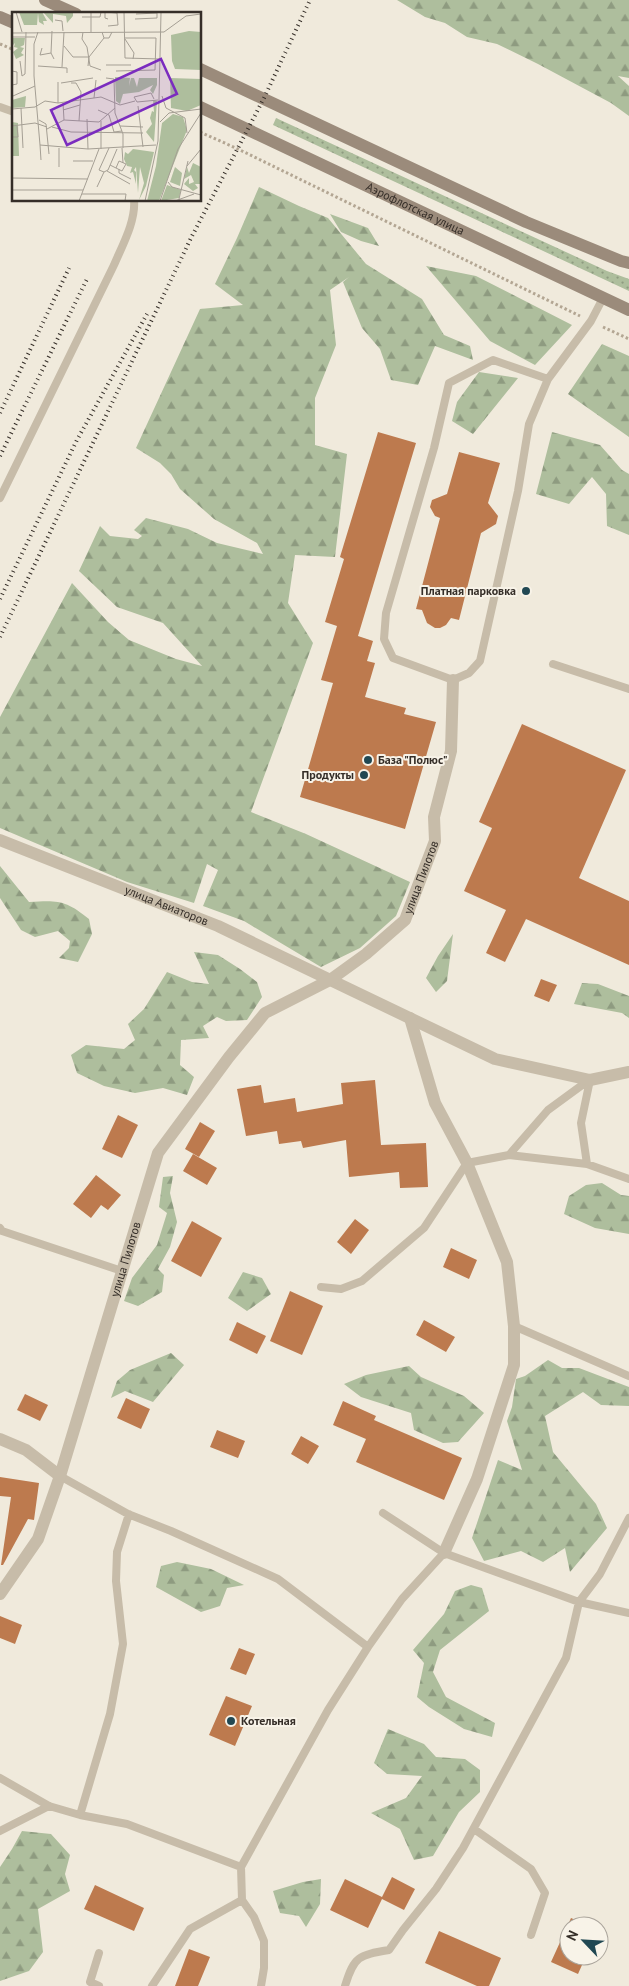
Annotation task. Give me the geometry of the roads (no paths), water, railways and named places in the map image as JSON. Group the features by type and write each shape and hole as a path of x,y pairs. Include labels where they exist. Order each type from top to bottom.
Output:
{"main road":[{"path":"45,0 72,12"},
{"path":"0,17 12,22"},
{"path":"201,69 526,222 629,263"},
{"name":"Аэрофлотская улица","path":"201,107 629,310"}],"street":[{"name":"улица Пилотов","path":"0,1594 38,1539 60,1476 158,1153 229,1057 265,1013 330,980 366,954 405,920 435,841 434,817 451,752 453,680"},
{"name":"улица Авиаторов","path":"0,840 218,926 330,980"},
{"path":"330,980 495,1059 590,1080 629,1072"},
{"path":"410,1018 435,1103 467,1163 507,1262 514,1326 514,1365 477,1478 444,1553"},
{"path":"0,1439 26,1450 60,1476"}],"lane":[{"path":"0,107 12,111"},
{"path":"0,498 114,265 127,233 134,201"},
{"path":"548,379 493,360 449,384 434,448 386,613 384,639 393,658 453,680 469,673 480,661 518,491 529,424 548,379 591,321 603,298"},
{"path":"553,664 629,689"},
{"path":"509,1155 548,1110 590,1080"},
{"path":"587,1164 581,1123 590,1080"},
{"path":"321,1287 341,1289 362,1281 424,1228 467,1163 509,1155 587,1164 629,1179"},
{"path":"1,1232 122,1271"},
{"path":"514,1326 629,1376"},
{"path":"60,1476 129,1514 278,1579 368,1647"},
{"path":"80,1815 110,1714 123,1644 116,1580 117,1552 129,1514"},
{"path":"383,1514 444,1553 579,1602 629,1613"},
{"path":"345,1986 352,1964 368,1954 390,1950 403,1930 436,1889 474,1829 566,1658 579,1602 600,1574 629,1518"},
{"path":"261,1986 264,1968 264,1941 254,1917 242,1900 241,1867 328,1710 368,1647 402,1599 444,1553"},
{"path":"0,1778 49,1806 80,1815 127,1824 241,1867"},
{"path":"0,1831 49,1806"},
{"path":"474,1829 531,1869 545,1893 531,1935"},
{"path":"152,1986 190,1929 242,1900"},
{"path":"99,1953 90,1982 99,1986"}],"railway":[{"path":"0,637 191,238 264,98 310,0"},
{"path":"0,413 69,268"},
{"path":"0,456 88,277"},
{"path":"0,599 77,440 147,314"}],"place":[{"name":"Платная парковка","path":"526,591"},
{"name":"База \"Полюс\"","path":"368,760"},
{"name":"Продукты","path":"364,775"},
{"name":"Котельная","path":"231,1721"}]}
